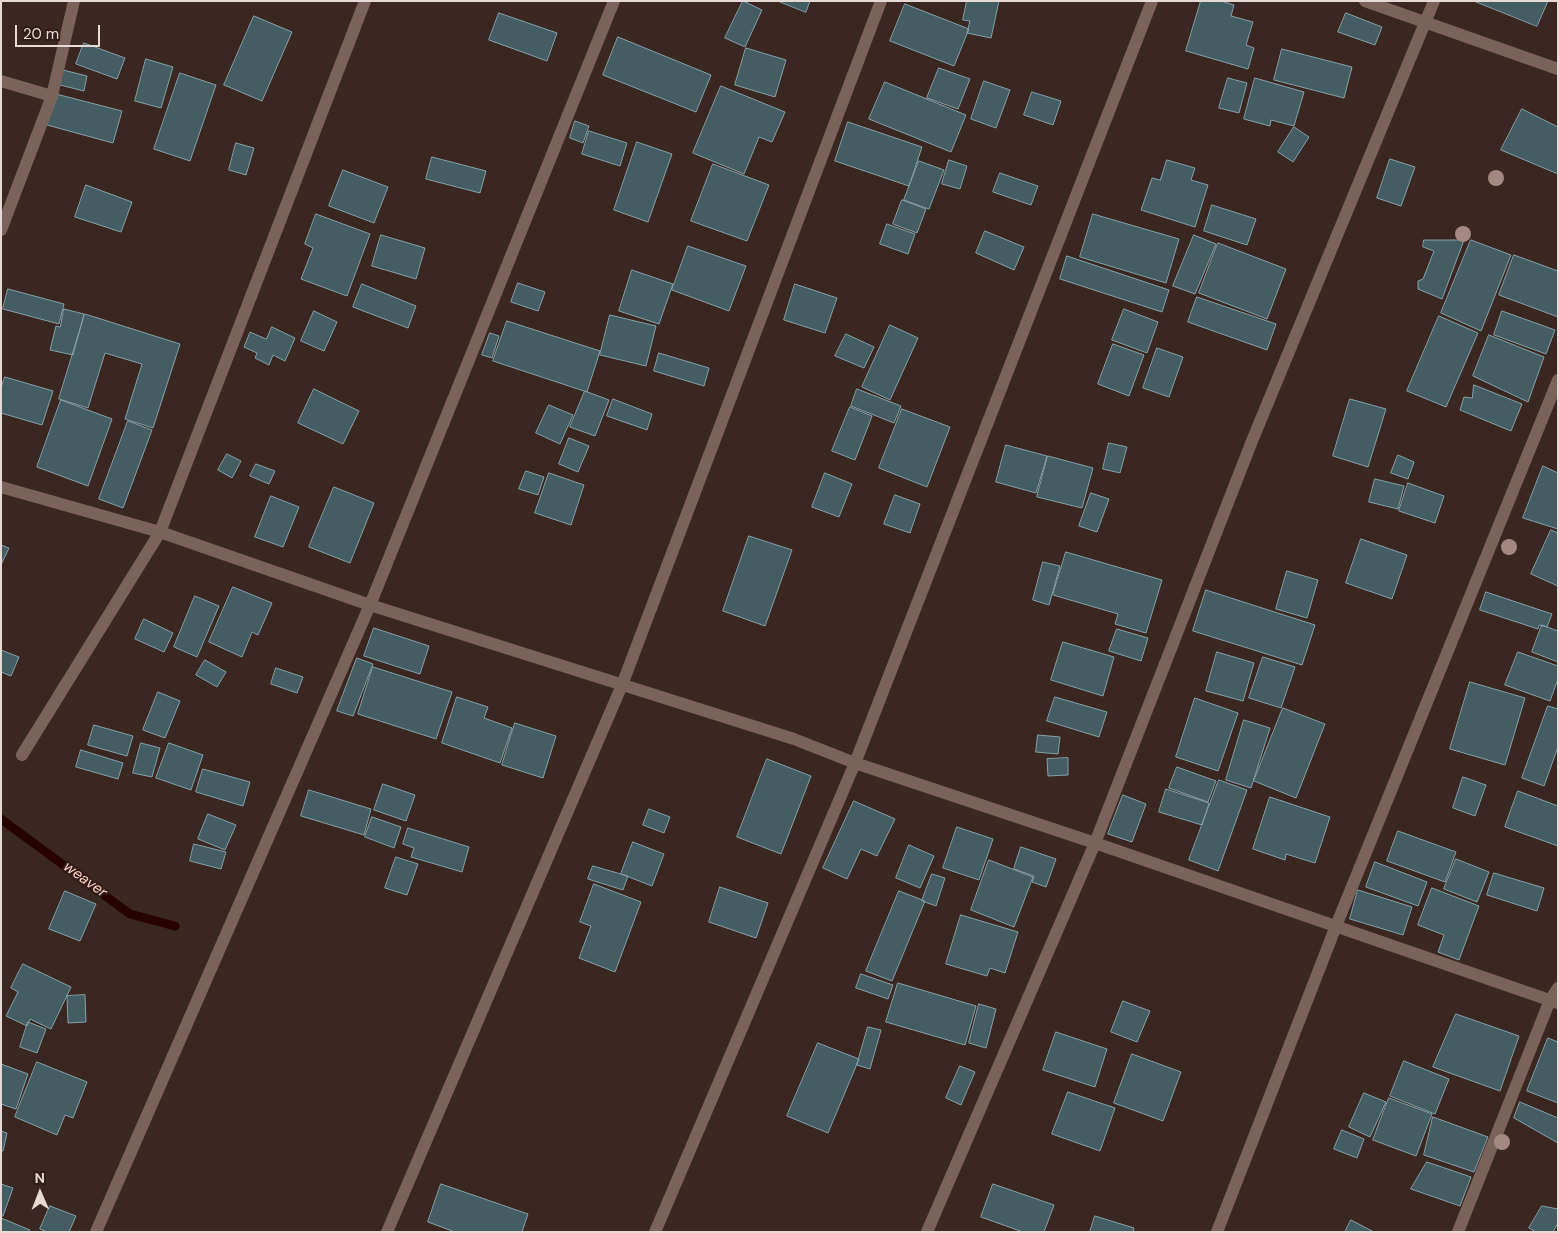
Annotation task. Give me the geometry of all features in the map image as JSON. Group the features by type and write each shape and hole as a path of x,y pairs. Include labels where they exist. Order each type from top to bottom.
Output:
{"street":[{"path":"1,230 52,96 74,1"},
{"path":"22,755 160,532 364,1"},
{"path":"96,1232 370,605 614,1"},
{"path":"387,1232 622,685 881,1"},
{"path":"655,1232 855,763 1152,1"},
{"path":"1365,1 1558,69"},
{"path":"927,1232 1095,843 1252,441 1427,23 1434,1"},
{"path":"1,81 52,96"},
{"path":"1217,1232 1336,926 1558,380"},
{"path":"1,487 160,532 370,605 794,739 855,763 1095,843 1554,1002"},
{"path":"1458,1232 1554,1002 1558,988"}],"building":[{"path":"743,1 762,10 745,47 725,38"},
{"path":"778,1 810,1 806,12"},
{"path":"967,1 999,1 991,38 967,33 970,21 963,20"},
{"path":"1201,1 1221,1 1234,5 1231,16 1253,22 1246,45 1254,48 1248,69 1186,51"},
{"path":"1474,1 1548,1 1537,26"},
{"path":"905,4 969,29 954,66 890,41"},
{"path":"499,13 557,33 547,61 489,40"},
{"path":"1346,13 1382,27 1375,45 1338,32"},
{"path":"254,16 292,32 262,101 224,85"},
{"path":"618,37 711,75 696,112 603,75"},
{"path":"84,43 125,58 117,79 76,64"},
{"path":"746,48 786,60 775,97 735,85"},
{"path":"1282,49 1352,67 1344,98 1274,80"},
{"path":"146,59 173,67 161,108 135,101"},
{"path":"939,68 970,79 958,109 927,98"},
{"path":"63,70 87,76 84,91 60,85"},
{"path":"180,73 216,85 190,161 154,149"},
{"path":"1228,78 1247,83 1239,113 1219,108"},
{"path":"1255,78 1304,92 1294,126 1271,120 1270,126 1244,119"},
{"path":"984,81 1010,90 996,128 971,119"},
{"path":"885,82 966,115 951,152 869,119"},
{"path":"721,86 785,112 772,142 759,137 744,174 693,153"},
{"path":"1032,92 1061,101 1053,125 1024,115"},
{"path":"56,94 122,111 113,143 47,125"},
{"path":"1522,109 1558,127 1558,174 1501,150"},
{"path":"575,121 589,126 583,143 570,138"},
{"path":"848,122 922,147 909,186 835,161"},
{"path":"1294,127 1309,137 1293,162 1278,152"},
{"path":"589,131 627,143 620,166 582,154"},
{"path":"637,142 672,154 648,222 614,210"},
{"path":"236,143 254,148 246,175 229,170"},
{"path":"432,157 486,171 480,193 426,179"},
{"path":"1390,159 1415,167 1401,206 1377,198"},
{"path":"949,160 967,166 960,189 942,184"},
{"path":"1167,160 1195,168 1191,180 1208,185 1195,227 1141,210 1152,178 1160,180"},
{"path":"919,161 944,170 929,209 904,200"},
{"path":"713,164 769,185 747,241 691,221"},
{"path":"343,170 388,187 374,223 329,206"},
{"path":"1000,173 1038,186 1031,205 993,192"},
{"path":"86,185 132,202 121,232 75,217"},
{"path":"902,200 926,209 917,233 893,224"},
{"path":"1212,205 1256,219 1247,245 1204,231"},
{"path":"316,214 370,234 347,296 301,279 313,248 305,244"},
{"path":"1093,214 1179,239 1166,283 1080,257"},
{"path":"887,224 915,234 908,254 880,244"},
{"path":"985,231 1024,247 1014,270 976,253"},
{"path":"381,235 425,248 416,279 372,266"},
{"path":"1194,235 1216,244 1195,294 1173,286"},
{"path":"1424,240 1464,240 1442,299 1418,289 1418,281 1423,279 1434,251 1423,247"},
{"path":"1471,240 1511,255 1481,331 1441,313"},
{"path":"1218,243 1286,269 1267,319 1199,293"},
{"path":"688,246 746,266 729,311 672,290"},
{"path":"1514,255 1558,271 1558,317 1499,295"},
{"path":"1067,256 1169,290 1162,312 1060,279"},
{"path":"632,270 673,284 659,324 619,311"},
{"path":"518,283 545,292 538,311 511,302"},
{"path":"362,284 416,306 408,328 353,307"},
{"path":"795,284 837,298 825,333 784,320"},
{"path":"8,289 64,304 59,324 3,309"},
{"path":"1197,297 1276,324 1267,350 1188,322"},
{"path":"64,309 84,314 73,355 50,350 56,326 60,327"},
{"path":"1124,309 1158,322 1147,353 1112,340"},
{"path":"314,311 337,322 324,351 301,341"},
{"path":"1502,311 1555,330 1546,354 1494,335"},
{"path":"85,314 180,344 153,428 125,419 142,364 105,353 88,408 59,399"},
{"path":"610,315 656,326 646,366 600,355"},
{"path":"1439,316 1478,333 1446,407 1407,391"},
{"path":"507,321 600,351 587,392 493,361"},
{"path":"890,325 918,338 890,400 862,387"},
{"path":"272,327 295,338 285,361 273,355 269,365 255,358 257,353 244,347 250,332 266,339"},
{"path":"490,333 499,336 492,358 482,355"},
{"path":"846,334 874,347 864,368 835,356"},
{"path":"1489,335 1544,357 1528,402 1473,376"},
{"path":"1113,344 1144,355 1129,396 1098,384"},
{"path":"1157,348 1183,357 1169,397 1143,388"},
{"path":"659,353 709,368 704,386 654,371"},
{"path":"5,377 53,391 42,425 1,413 1,388"},
{"path":"1474,385 1522,404 1511,431 1460,410 1464,397 1472,398"},
{"path":"314,389 359,411 343,444 298,423"},
{"path":"857,389 901,406 894,423 851,406"},
{"path":"585,391 609,400 595,436 570,427"},
{"path":"613,399 652,414 647,430 607,416"},
{"path":"1350,399 1386,409 1368,467 1333,456"},
{"path":"61,400 112,419 88,486 37,467"},
{"path":"549,405 573,415 560,444 536,433"},
{"path":"850,407 872,416 855,460 832,451"},
{"path":"902,409 950,427 927,487 879,468"},
{"path":"128,421 152,430 123,508 99,499"},
{"path":"569,438 589,446 578,472 559,464"},
{"path":"1109,443 1127,447 1120,473 1103,469"},
{"path":"1006,445 1047,456 1036,493 996,482"},
{"path":"227,454 241,461 232,478 218,470"},
{"path":"1398,455 1414,462 1408,479 1391,473"},
{"path":"1048,456 1093,468 1082,508 1037,497"},
{"path":"256,464 275,471 269,484 250,476"},
{"path":"1543,466 1558,473 1558,529 1523,518"},
{"path":"526,471 544,477 538,495 519,489"},
{"path":"549,473 584,485 571,525 535,513"},
{"path":"825,473 852,484 839,517 812,507"},
{"path":"1375,479 1404,486 1398,509 1369,502"},
{"path":"1408,483 1444,496 1435,523 1399,511"},
{"path":"334,487 374,503 350,563 309,547"},
{"path":"1091,493 1109,499 1097,532 1079,526"},
{"path":"895,495 920,504 910,533 884,524"},
{"path":"271,496 299,507 283,547 255,537"},
{"path":"1551,530 1558,533 1558,586 1531,574"},
{"path":"749,536 792,550 765,626 723,611"},
{"path":"1361,539 1407,555 1392,599 1346,583"},
{"path":"1,545 9,548 1,565"},
{"path":"1066,552 1162,580 1146,633 1115,624 1118,614 1053,595"},
{"path":"1043,562 1060,566 1049,605 1033,600"},
{"path":"1287,571 1318,580 1307,618 1276,609"},
{"path":"233,587 272,603 258,635 252,632 242,657 209,642"},
{"path":"1206,590 1315,625 1302,665 1193,631"},
{"path":"1486,592 1552,614 1547,627 1539,625 1538,629 1480,610"},
{"path":"195,596 219,606 197,657 174,647"},
{"path":"144,619 173,633 164,652 135,639"},
{"path":"1542,625 1558,631 1558,662 1532,652"},
{"path":"374,628 429,646 420,674 364,656"},
{"path":"1117,629 1148,638 1141,661 1109,651"},
{"path":"1063,642 1114,657 1103,696 1051,680"},
{"path":"1,650 19,657 11,676 1,672"},
{"path":"1217,652 1254,663 1243,701 1206,691"},
{"path":"1518,652 1558,666 1558,679 1550,701 1505,685"},
{"path":"1263,657 1295,667 1281,708 1249,698"},
{"path":"357,658 373,664 353,716 337,711"},
{"path":"205,660 226,672 217,687 196,675"},
{"path":"373,667 452,692 436,739 358,714"},
{"path":"276,668 303,677 297,693 271,684"},
{"path":"1470,682 1525,698 1505,765 1450,749"},
{"path":"158,692 180,701 165,738 143,730"},
{"path":"457,697 488,707 484,718 512,728 500,763 442,743"},
{"path":"1055,697 1107,712 1099,737 1047,721"},
{"path":"1195,698 1238,713 1218,771 1176,757"},
{"path":"1548,706 1558,709 1558,747 1544,786 1522,778"},
{"path":"1283,708 1325,724 1296,798 1254,781"},
{"path":"1244,720 1270,728 1251,788 1226,780"},
{"path":"515,723 556,736 543,778 502,765"},
{"path":"94,725 133,736 127,756 88,745"},
{"path":"1038,735 1060,737 1058,754 1036,752"},
{"path":"141,743 160,748 152,777 133,773"},
{"path":"169,743 203,755 191,790 156,778"},
{"path":"81,750 123,763 118,779 76,767"},
{"path":"1068,758 1068,775 1048,776 1047,759"},
{"path":"767,759 811,776 781,854 737,837"},
{"path":"1177,767 1216,781 1208,802 1169,788"},
{"path":"203,769 250,782 243,806 196,792"},
{"path":"1463,777 1486,785 1475,816 1453,808"},
{"path":"1219,780 1247,790 1218,871 1189,860"},
{"path":"383,784 415,795 406,821 374,810"},
{"path":"1166,789 1209,803 1202,825 1159,812"},
{"path":"309,790 371,809 364,835 301,816"},
{"path":"1518,791 1558,806 1558,846 1505,827"},
{"path":"1123,795 1146,804 1132,842 1108,834"},
{"path":"1270,797 1330,817 1315,863 1286,854 1285,860 1253,849"},
{"path":"854,801 895,819 877,856 861,849 847,879 823,868"},
{"path":"649,809 670,817 664,833 643,825"},
{"path":"208,814 236,825 225,850 198,839"},
{"path":"372,817 401,827 394,848 365,837"},
{"path":"957,827 993,839 979,880 943,868"},
{"path":"408,828 469,847 462,872 411,857 414,848 403,844"},
{"path":"1398,831 1456,852 1445,882 1387,861"},
{"path":"633,842 664,854 652,886 621,874"},
{"path":"194,844 226,852 221,869 190,861"},
{"path":"909,845 934,856 920,888 896,878"},
{"path":"1021,847 1056,859 1046,887 1032,882 1034,876 1014,869"},
{"path":"396,857 418,864 407,895 385,888"},
{"path":"1456,859 1489,872 1477,902 1444,889"},
{"path":"989,860 1033,877 1014,927 971,910"},
{"path":"1375,862 1427,882 1418,906 1366,887"},
{"path":"593,866 628,876 623,890 588,879"},
{"path":"1494,873 1544,888 1537,911 1487,895"},
{"path":"932,874 945,878 936,906 922,901"},
{"path":"594,884 641,902 615,972 579,958 591,926 580,922"},
{"path":"720,887 768,903 756,938 709,922"},
{"path":"1432,888 1479,906 1459,960 1438,952 1444,935 1418,925"},
{"path":"1358,890 1412,907 1403,935 1350,919"},
{"path":"65,891 96,904 80,941 49,929"},
{"path":"899,891 925,901 892,981 866,971"},
{"path":"961,915 1018,932 1005,973 990,968 987,976 946,964"},
{"path":"23,964 71,987 51,1029 30,1019 27,1026 6,1016 18,992 11,988"},
{"path":"861,974 893,985 888,999 856,988"},
{"path":"898,983 976,1006 965,1045 886,1022"},
{"path":"85,995 86,1022 68,1023 67,996"},
{"path":"1123,1001 1150,1011 1137,1042 1111,1032"},
{"path":"979,1004 996,1009 986,1048 969,1043"},
{"path":"1456,1014 1519,1036 1500,1091 1433,1067"},
{"path":"28,1022 46,1029 37,1053 20,1047"},
{"path":"868,1027 881,1030 870,1069 857,1065"},
{"path":"1056,1032 1107,1049 1095,1087 1043,1070"},
{"path":"1548,1038 1558,1042 1558,1103 1527,1091"},
{"path":"818,1043 859,1059 828,1133 787,1116"},
{"path":"1132,1054 1181,1072 1163,1121 1114,1103"},
{"path":"1404,1061 1449,1079 1435,1114 1390,1096"},
{"path":"37,1062 87,1082 73,1118 65,1115 57,1135 15,1117"},
{"path":"1,1064 28,1074 16,1109 1,1104"},
{"path":"960,1066 975,1072 961,1105 946,1098"},
{"path":"1068,1092 1115,1108 1100,1151 1052,1134"},
{"path":"1364,1093 1386,1102 1370,1137 1349,1127"},
{"path":"1389,1098 1432,1114 1416,1156 1373,1140"},
{"path":"1520,1102 1558,1118 1558,1143 1514,1118"},
{"path":"1433,1117 1488,1137 1474,1172 1424,1155"},
{"path":"1342,1130 1364,1139 1357,1158 1334,1149"},
{"path":"1,1131 7,1133 3,1151 1,1151"},
{"path":"1427,1162 1471,1177 1460,1206 1411,1189"},
{"path":"1,1184 13,1188 3,1216 1,1216"},
{"path":"441,1184 528,1214 522,1232 455,1232 428,1222"},
{"path":"993,1184 1054,1205 1044,1232 1023,1232 981,1217"},
{"path":"50,1206 76,1216 69,1232 47,1232 40,1229"},
{"path":"1542,1206 1558,1209 1558,1223 1553,1232 1536,1232 1529,1228"},
{"path":"1095,1216 1134,1228 1133,1232 1090,1232"},
{"path":"1,1218 30,1230 29,1232 1,1232"},
{"path":"1351,1220 1374,1232 1345,1232"}],"waterway":[{"name":"weaver","path":"1,819 130,914 175,926"}]}
